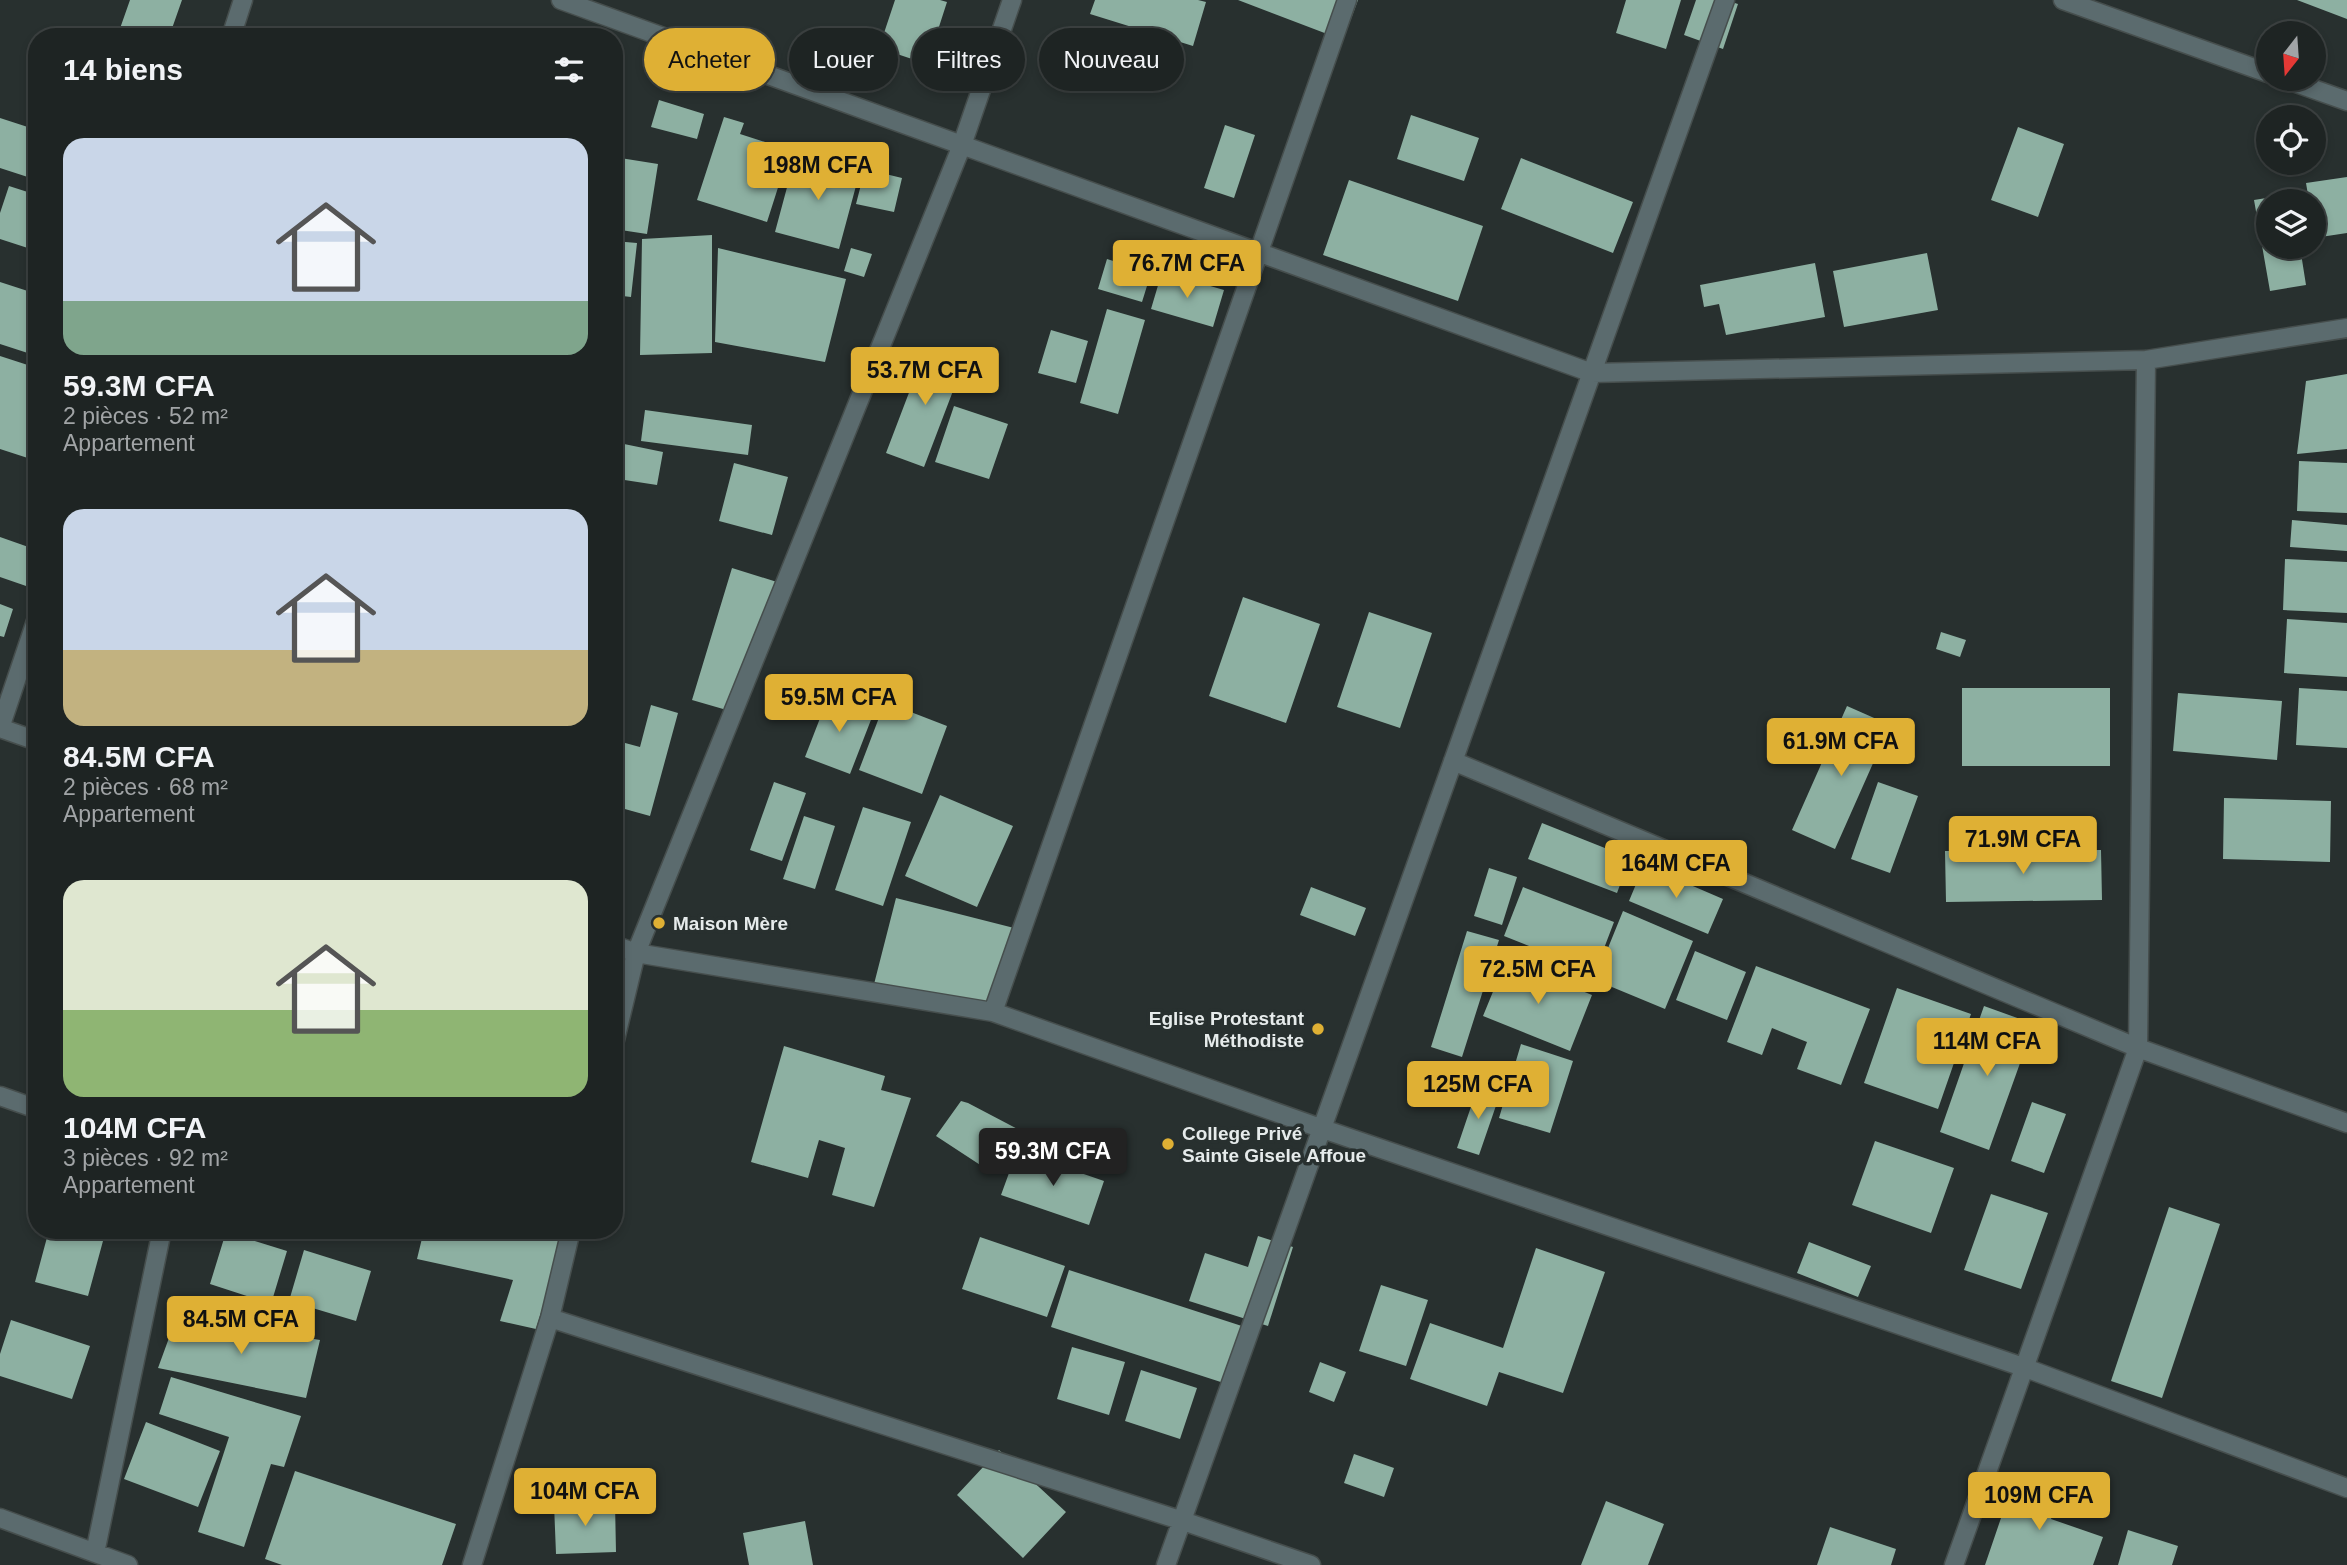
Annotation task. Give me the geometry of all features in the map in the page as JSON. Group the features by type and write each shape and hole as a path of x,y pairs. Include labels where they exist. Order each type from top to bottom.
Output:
{"street":[{"path":"234,28 243,0"},
{"path":"561,0 590,5 962,145 1592,373 2146,360 2347,328"},
{"path":"623,1007 636,953 962,145 1012,0"},
{"path":"993,1012 1347,0"},
{"path":"1166,1565 1725,0"},
{"path":"2063,0 2256,69"},
{"path":"2319,91 2347,101"},
{"path":"1954,1565 2138,1048 2146,360"},
{"path":"28,645 0,728 28,738"},
{"path":"1453,761 2138,1048 2347,1123"},
{"path":"623,948 636,953 993,1012 1323,1129 2023,1367 2347,1488"},
{"path":"0,1096 28,1106"},
{"path":"95,1553 160,1239"},
{"path":"472,1565 550,1318 569,1239"},
{"path":"550,1318 1183,1521 1311,1565"},
{"path":"0,1518 128,1565"}],"building":[{"path":"130,0 182,0 172,28 120,28"},
{"path":"895,0 947,2 939,28 912,28 912,59 898,54 898,28 886,28"},
{"path":"1095,0 1206,2 1193,46 1184,43 1184,28 1135,28 1090,14"},
{"path":"1238,0 1358,0 1343,40"},
{"path":"1626,0 1681,0 1666,49 1616,33"},
{"path":"1696,0 1725,0 1738,4 1723,49 1684,35"},
{"path":"2297,0 2347,0 2347,19"},
{"path":"812,91 849,91 845,102"},
{"path":"659,100 704,114 697,139 651,127"},
{"path":"1411,115 1479,138 1464,181 1397,159"},
{"path":"724,117 744,123 740,134 790,150 767,222 697,200"},
{"path":"0,118 28,127 28,177 0,168"},
{"path":"1225,125 1255,135 1234,198 1204,188"},
{"path":"2018,127 2064,144 2038,217 1991,200"},
{"path":"796,154 860,171 839,249 775,232"},
{"path":"623,158 658,164 647,234 623,230"},
{"path":"1521,158 1633,202 1613,253 1501,209"},
{"path":"865,169 902,178 894,212 856,204"},
{"path":"2347,177 2347,233 2326,236 2326,189 2307,189 2306,183"},
{"path":"1349,180 1483,226 1458,301 1323,255"},
{"path":"9,186 28,192 28,248 0,239 0,213"},
{"path":"712,235 712,353 640,355 642,239"},
{"path":"623,242 637,243 631,297 623,296"},
{"path":"718,248 846,279 825,362 715,342"},
{"path":"851,248 872,254 864,277 844,271"},
{"path":"1927,253 1938,310 1844,327 1833,271"},
{"path":"1107,259 1151,273 1142,302 1098,289"},
{"path":"2264,259 2302,259 2306,285 2270,291"},
{"path":"1815,263 1825,317 1726,335 1719,304 1704,307 1700,285"},
{"path":"1162,272 1224,290 1213,327 1151,309"},
{"path":"0,282 28,291 28,353 0,344"},
{"path":"1107,309 1145,320 1118,414 1080,403"},
{"path":"1051,330 1088,341 1076,383 1038,373"},
{"path":"926,348 964,362 924,467 886,453"},
{"path":"0,356 28,365 28,458 0,449"},
{"path":"2347,374 2347,449 2297,454 2306,381"},
{"path":"954,406 1008,424 989,479 935,462"},
{"path":"645,410 752,425 748,455 641,441"},
{"path":"624,444 663,452 657,485 623,480"},
{"path":"2299,461 2347,463 2347,513 2297,511"},
{"path":"734,463 788,477 772,535 719,521"},
{"path":"2292,520 2347,525 2347,551 2290,547"},
{"path":"0,537 28,547 28,587 0,577"},
{"path":"2285,559 2347,562 2347,613 2283,610"},
{"path":"732,568 777,582 737,713 692,700"},
{"path":"1243,597 1320,624 1286,723 1209,696"},
{"path":"0,604 13,609 4,637 0,636"},
{"path":"1369,612 1432,633 1400,728 1337,707"},
{"path":"2287,619 2347,623 2347,677 2284,673"},
{"path":"1941,632 1966,640 1960,657 1936,649"},
{"path":"1962,688 2110,688 2110,766 1962,766"},
{"path":"2299,688 2347,691 2347,748 2296,745"},
{"path":"2178,693 2282,701 2277,760 2173,751"},
{"path":"829,695 874,712 850,774 805,757"},
{"path":"885,702 947,726 922,794 859,770"},
{"path":"651,705 678,713 650,816 623,808 623,742 640,747"},
{"path":"1847,706 1890,725 1835,849 1792,830"},
{"path":"774,782 806,793 782,861 750,850"},
{"path":"1878,782 1918,796 1890,873 1851,859"},
{"path":"940,795 1013,826 977,907 905,876"},
{"path":"2224,798 2331,801 2330,862 2223,859"},
{"path":"863,807 911,822 883,906 835,890"},
{"path":"804,816 835,826 815,889 783,879"},
{"path":"1542,823 1630,858 1617,893 1528,859"},
{"path":"2101,850 2102,900 1946,902 1945,851"},
{"path":"1644,865 1723,899 1708,934 1629,901"},
{"path":"1489,868 1517,877 1502,925 1474,916"},
{"path":"1311,887 1366,908 1355,936 1300,915"},
{"path":"1523,887 1614,922 1595,972 1504,936"},
{"path":"896,898 1022,930 1005,994 976,1016 872,992"},
{"path":"1623,911 1693,941 1665,1009 1595,980"},
{"path":"1467,931 1499,940 1462,1057 1431,1047"},
{"path":"1695,951 1746,972 1727,1020 1676,1000"},
{"path":"1506,960 1592,995 1570,1051 1483,1016"},
{"path":"1756,966 1870,1009 1841,1085 1797,1069 1807,1042 1772,1028 1762,1055 1727,1042"},
{"path":"1897,988 1971,1014 1938,1109 1864,1083"},
{"path":"1984,1006 2034,1024 1989,1150 1940,1132"},
{"path":"1521,1044 1573,1061 1550,1133 1499,1118"},
{"path":"784,1046 885,1076 881,1090 911,1098 874,1207 832,1195 845,1148 819,1140 808,1178 751,1162"},
{"path":"1478,1086 1500,1094 1479,1155 1457,1148"},
{"path":"961,1101 1025,1133 994,1174 936,1136"},
{"path":"2032,1102 2066,1114 2044,1173 2011,1161"},
{"path":"1875,1141 1954,1168 1931,1233 1852,1205"},
{"path":"1017,1151 1104,1181 1089,1225 1001,1195"},
{"path":"1991,1194 2048,1213 2021,1289 1964,1270"},
{"path":"2169,1207 2220,1224 2162,1398 2111,1381"},
{"path":"1258,1236 1293,1247 1268,1326 1189,1301 1205,1253 1248,1267"},
{"path":"980,1237 1065,1266 1047,1317 962,1289"},
{"path":"47,1239 104,1239 88,1296 35,1282"},
{"path":"224,1239 248,1239 287,1251 271,1304 210,1284"},
{"path":"422,1239 563,1240 536,1329 500,1321 513,1280 417,1259"},
{"path":"1809,1242 1871,1266 1858,1297 1797,1273"},
{"path":"1536,1248 1605,1272 1563,1393 1499,1372 1487,1406 1410,1379 1430,1323 1503,1348"},
{"path":"304,1250 371,1271 356,1321 289,1301"},
{"path":"1069,1270 1248,1328 1230,1385 1051,1327"},
{"path":"1381,1285 1428,1300 1406,1366 1359,1351"},
{"path":"177,1316 320,1340 306,1398 158,1368"},
{"path":"11,1320 90,1346 72,1399 0,1376 0,1354"},
{"path":"1072,1347 1125,1362 1109,1415 1057,1399"},
{"path":"1320,1362 1346,1372 1334,1402 1309,1392"},
{"path":"1141,1370 1197,1388 1180,1439 1125,1421"},
{"path":"171,1377 301,1416 284,1467 271,1464 244,1547 198,1532 229,1437 159,1414"},
{"path":"146,1422 220,1451 198,1507 124,1479"},
{"path":"999,1450 1066,1512 1023,1558 957,1495"},
{"path":"1354,1454 1394,1468 1384,1497 1344,1483"},
{"path":"295,1471 456,1524 442,1565 282,1565 265,1559"},
{"path":"2015,1477 2060,1493 2051,1519 2103,1537 2093,1565 1985,1565"},
{"path":"1606,1501 1664,1524 1648,1565 1581,1565"},
{"path":"615,1503 616,1552 556,1554 554,1504"},
{"path":"805,1521 813,1565 749,1565 743,1533"},
{"path":"1830,1527 1896,1549 1891,1565 1817,1565"},
{"path":"2128,1530 2178,1546 2172,1565 2118,1565"}],"place":[{"name":"Maison Mère","path":"659,923"},
{"name":"Eglise Protestant Méthodiste","path":"1318,1029"},
{"name":"College Privé Sainte Gisele Affoue","path":"1168,1144"}]}
